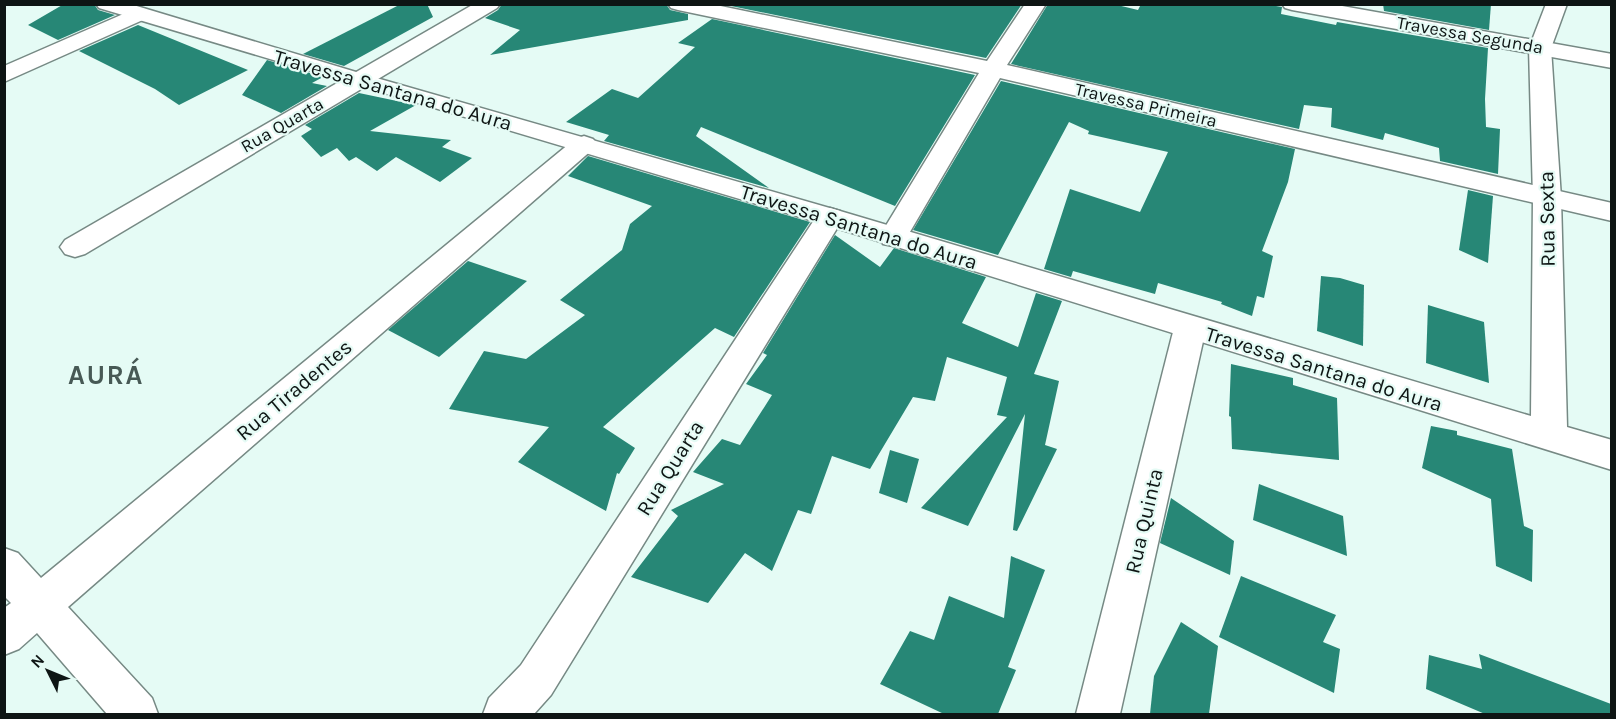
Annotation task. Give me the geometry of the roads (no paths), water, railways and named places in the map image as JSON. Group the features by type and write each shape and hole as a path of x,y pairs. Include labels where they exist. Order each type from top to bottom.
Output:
{"street":[{"name":"Travessa Santana do Aura","path":"106,4 358,81 584,144 830,217 1611,455"},
{"name":"Rua Quarta","path":"75,247 490,4"},
{"name":"Travessa Primeira","path":"678,4 993,69 1611,212"},
{"path":"893,237 993,69 1036,4"},
{"name":"Travessa Segunda","path":"1292,4 1611,61"},
{"name":"Rua Sexta","path":"1549,436 1548,198 1540,48 1557,4"},
{"path":"4,75 137,14"},
{"name":"Rua Tiradentes","path":"4,635 40,607 584,144"},
{"name":"Rua Quarta","path":"505,714 536,680 830,217"},
{"name":"Rua Quinta","path":"1098,714 1190,328"},
{"path":"4,566 136,714"}],"district":[{"name":"AURÁ","path":"106,375"}]}
